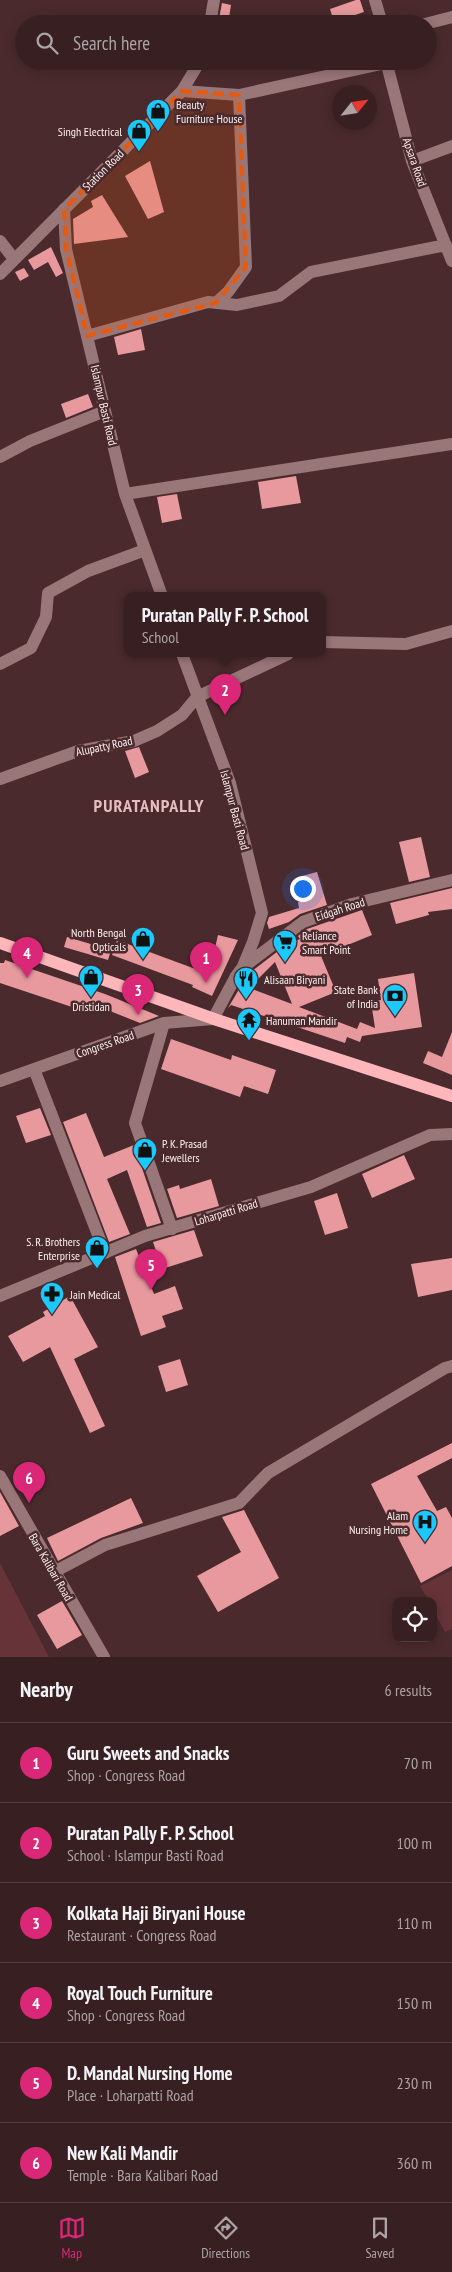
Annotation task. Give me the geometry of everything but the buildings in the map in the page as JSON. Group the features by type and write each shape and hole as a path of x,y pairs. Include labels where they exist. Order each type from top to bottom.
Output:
{"main road":[{"path":"0,943 213,1019 452,1096"}],"street":[{"path":"212,15 214,0"},
{"path":"375,0 379,15"},
{"path":"437,21 452,17"},
{"name":"Station Road","path":"0,274 182,91 195,70"},
{"path":"182,91 239,95 350,70"},
{"name":"Apsara Road","path":"388,70 412,161 452,261"},
{"path":"216,303 228,292 246,267 239,95"},
{"path":"412,161 452,146"},
{"name":"Islampur Basti Road","path":"64,210 66,250 125,494 161,592"},
{"path":"0,240 14,260"},
{"path":"87,336 208,302 237,305 279,296 311,272 446,245"},
{"path":"0,457 30,441 105,411"},
{"path":"125,494 452,444"},
{"path":"0,664 30,648 46,617 48,593 88,571 145,550"},
{"path":"326,642 406,644 452,631"},
{"name":"Islampur Basti Road","path":"183,657 230,783 262,913 242,968"},
{"path":"197,697 282,657"},
{"name":"Alupatty Road","path":"0,779 78,751 134,741 157,731 182,715 197,697"},
{"name":"Eidgah Road","path":"242,968 303,922 352,904 452,880"},
{"path":"213,1019 242,968"},
{"name":"Congress Road","path":"0,1080 164,1023 213,1019"},
{"path":"164,1023 135,1122 172,1228"},
{"path":"34,1069 105,1253"},
{"name":"Loharpatti Road","path":"0,1296 145,1236 311,1187 430,1135 452,1134"},
{"path":"54,1572 105,1545 239,1503 268,1473 445,1368 452,1366"},
{"name":"Bara Kalibari Road","path":"0,1476 104,1657"}],"highlighted area":[{"path":"182,91 239,95 246,267 216,303 87,336 66,249 64,209"}],"shaded area":[{"path":"0,1563 49,1657 0,1657"},
{"path":"452,1570 452,1629 445,1632 437,1617 437,1597 427,1597 420,1586"}],"place":[{"name":"Beauty Furniture House","path":"158,132"},
{"name":"Singh Electrical","path":"139,152"},
{"name":"Puratan Pally F. P. School","path":"225,715"},
{"name":"North Bengal Opticals","path":"143,960"},
{"name":"Reliance Smart Point","path":"285,963"},
{"name":"Royal Touch Furniture","path":"27,978"},
{"name":"Guru Sweets and Snacks","path":"206,983"},
{"name":"Dristidan","path":"91,998"},
{"name":"Alisaan Biryani","path":"246,1000"},
{"name":"Kolkata Haji Biryani House","path":"138,1015"},
{"name":"State Bank of India","path":"395,1017"},
{"name":"Hanuman Mandir","path":"249,1041"},
{"name":"P. K. Prasad Jewellers","path":"145,1171"},
{"name":"S. R. Brothers Enterprise","path":"97,1269"},
{"name":"D. Mandal Nursing Home","path":"151,1290"},
{"name":"Jain Medical","path":"52,1315"},
{"name":"New Kali Mandir","path":"29,1503"},
{"name":"Alam Nursing Home","path":"425,1543"}],"district":[{"name":"PURATANPALLY","path":"149,805"}]}
